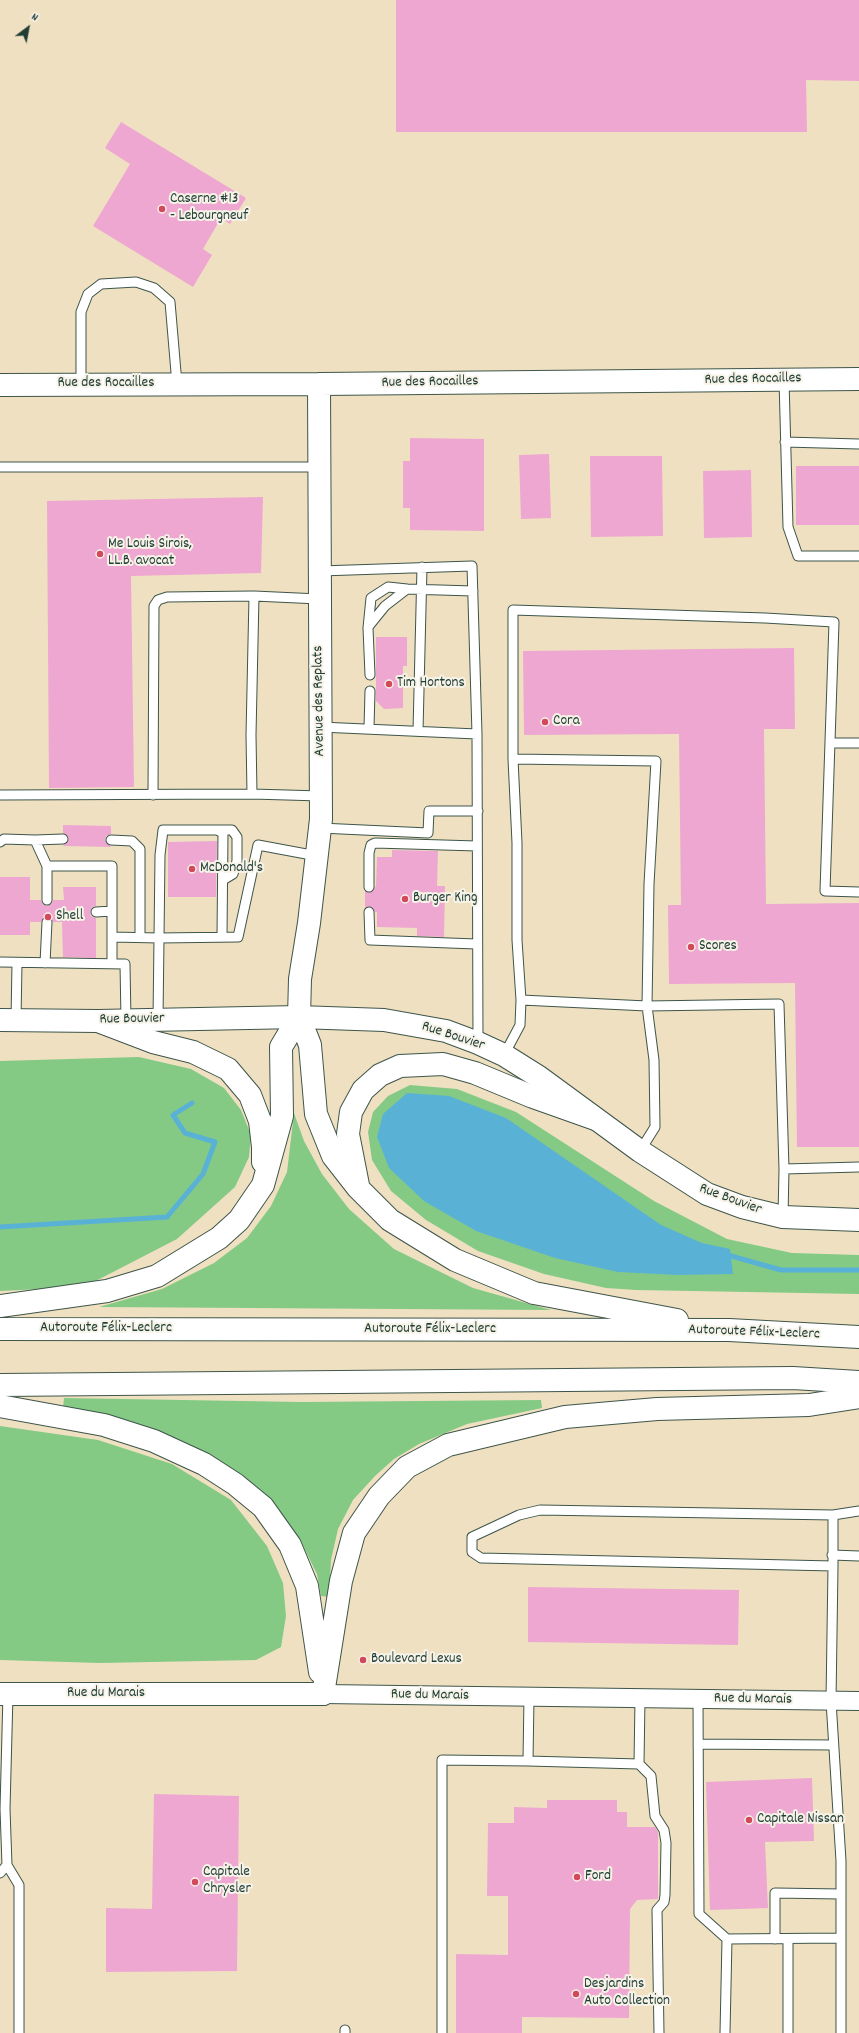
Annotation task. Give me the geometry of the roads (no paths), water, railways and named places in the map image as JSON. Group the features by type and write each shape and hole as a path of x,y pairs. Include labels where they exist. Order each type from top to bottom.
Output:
{"main road":[{"name":"Rue des Rocailles","path":"0,385 319,384 859,379"},
{"name":"Avenue des Replats","path":"299,1017 300,979 310,923 320,828 319,384"},
{"name":"Rue Bouvier","path":"8,1020 126,1020 299,1017 384,1020 415,1024 446,1031 478,1042 504,1055 539,1077 640,1151 707,1194 742,1207 783,1217 859,1220"},
{"path":"0,1306 107,1291 157,1276 219,1238 239,1220 263,1185 282,1116 281,1048 299,1017"},
{"path":"299,1017 310,1045 316,1114 333,1156 358,1188 390,1220 455,1260 534,1293 729,1330"},
{"path":"98,1020 153,1042 193,1052 228,1070 238,1079 250,1095 260,1121 263,1147 263,1185"},
{"path":"358,1188 348,1134 351,1112 363,1090 380,1075 400,1066 422,1064 450,1066 475,1073 533,1097 595,1119"},
{"name":"Autoroute Félix-Leclerc","path":"0,1329 729,1330 859,1336"},
{"path":"0,1385 786,1378 859,1382"},
{"path":"323,1694 341,1580 354,1533 379,1496 407,1467 448,1445 566,1417 657,1409 809,1405 859,1396"},
{"path":"0,1406 104,1425 154,1441 204,1464 235,1484 263,1507 290,1545 307,1586 323,1694"},
{"name":"Rue du Marais","path":"4,1694 323,1694"}],"street":[{"name":"Rue du Marais","path":"323,1694 859,1701"}],"lane":[{"path":"82,385 81,312 88,294 101,284 136,282 154,288 170,302 178,384"},
{"path":"784,380 788,527 798,556 859,556"},
{"path":"786,442 859,444"},
{"path":"0,467 318,467"},
{"path":"319,571 472,566 478,811 476,944 478,1042"},
{"path":"418,731 422,567"},
{"path":"370,675 368,628 371,598 388,587 473,591"},
{"path":"368,628 385,606 407,589"},
{"path":"153,795 154,606 158,600 167,597 254,596 319,599"},
{"path":"252,794 251,735 254,596"},
{"path":"504,1055 520,1025 521,1000 517,940 517,843 513,759 513,610 765,618 834,622 825,891 859,892"},
{"path":"369,728 370,691"},
{"path":"320,727 477,734"},
{"path":"830,743 859,743"},
{"path":"513,759 656,761 649,884 647,1006 654,1060 655,1128 640,1151"},
{"path":"0,795 252,794 321,796"},
{"path":"320,828 428,833 429,811 478,811"},
{"path":"158,1019 160,855 163,830 232,830 237,837 237,861 233,874 223,880"},
{"path":"217,830 223,832 222,937"},
{"path":"0,842 4,839 63,839"},
{"path":"35,840 47,866 47,900"},
{"path":"111,840 132,841 140,849 140,937"},
{"path":"369,886 369,853 371,845 375,843 477,846"},
{"path":"112,937 238,937 258,845 317,856"},
{"path":"47,866 112,866 112,964"},
{"path":"96,912 112,911"},
{"path":"369,912 370,940 476,944"},
{"path":"45,963 47,922"},
{"path":"0,962 125,964 126,1020"},
{"path":"8,1020 17,962"},
{"path":"521,1000 647,1006 779,1004 784,1169 783,1217"},
{"path":"784,1169 859,1167"},
{"path":"833,1566 481,1558 472,1552 472,1537 519,1515 540,1510 833,1515 859,1511"},
{"path":"833,1515 831,1701 841,1861 841,2033"},
{"path":"832,1555 859,1556"},
{"path":"4,1694 2,1809 7,1865 19,1884 19,2033"},
{"path":"528,1760 529,1697"},
{"path":"639,1764 640,1698"},
{"path":"698,1699 699,1914 727,1940 841,1938"},
{"path":"698,1744 833,1745"},
{"path":"442,2033 442,1760 528,1760 639,1764 651,1776 655,1816 664,1830 666,1843 665,1895 664,1902 657,1910 659,2033"},
{"path":"0,1873 7,1865"},
{"path":"775,1939 775,1893 841,1894"},
{"path":"788,1939 788,2033"},
{"path":"725,2033 727,1940"}],"water":[{"path":"407,1093 449,1096 506,1118 661,1225 702,1243 730,1249 733,1274 678,1275 618,1272 555,1258 476,1231 424,1201 389,1168 377,1137 383,1114"}],"waterway":[{"path":"0,1227 167,1217 203,1174 215,1142 185,1133 173,1115 192,1103"},
{"path":"724,1254 781,1270 859,1270"}],"place":[{"name":"Caserne #13 - Lebourgneuf","path":"162,209"},
{"name":"Me Louis Sirois, LL.B. avocat","path":"100,554"},
{"name":"Tim Hortons","path":"389,684"},
{"name":"Cora","path":"545,722"},
{"name":"McDonald's","path":"192,869"},
{"name":"Burger King","path":"405,899"},
{"name":"Shell","path":"48,917"},
{"name":"Scores","path":"691,947"},
{"name":"Boulevard Lexus","path":"363,1660"},
{"name":"Capitale Nissan","path":"749,1820"},
{"name":"Ford","path":"577,1877"},
{"name":"Capitale Chrysler","path":"195,1882"},
{"name":"Desjardins Auto Collection","path":"576,1994"}]}
